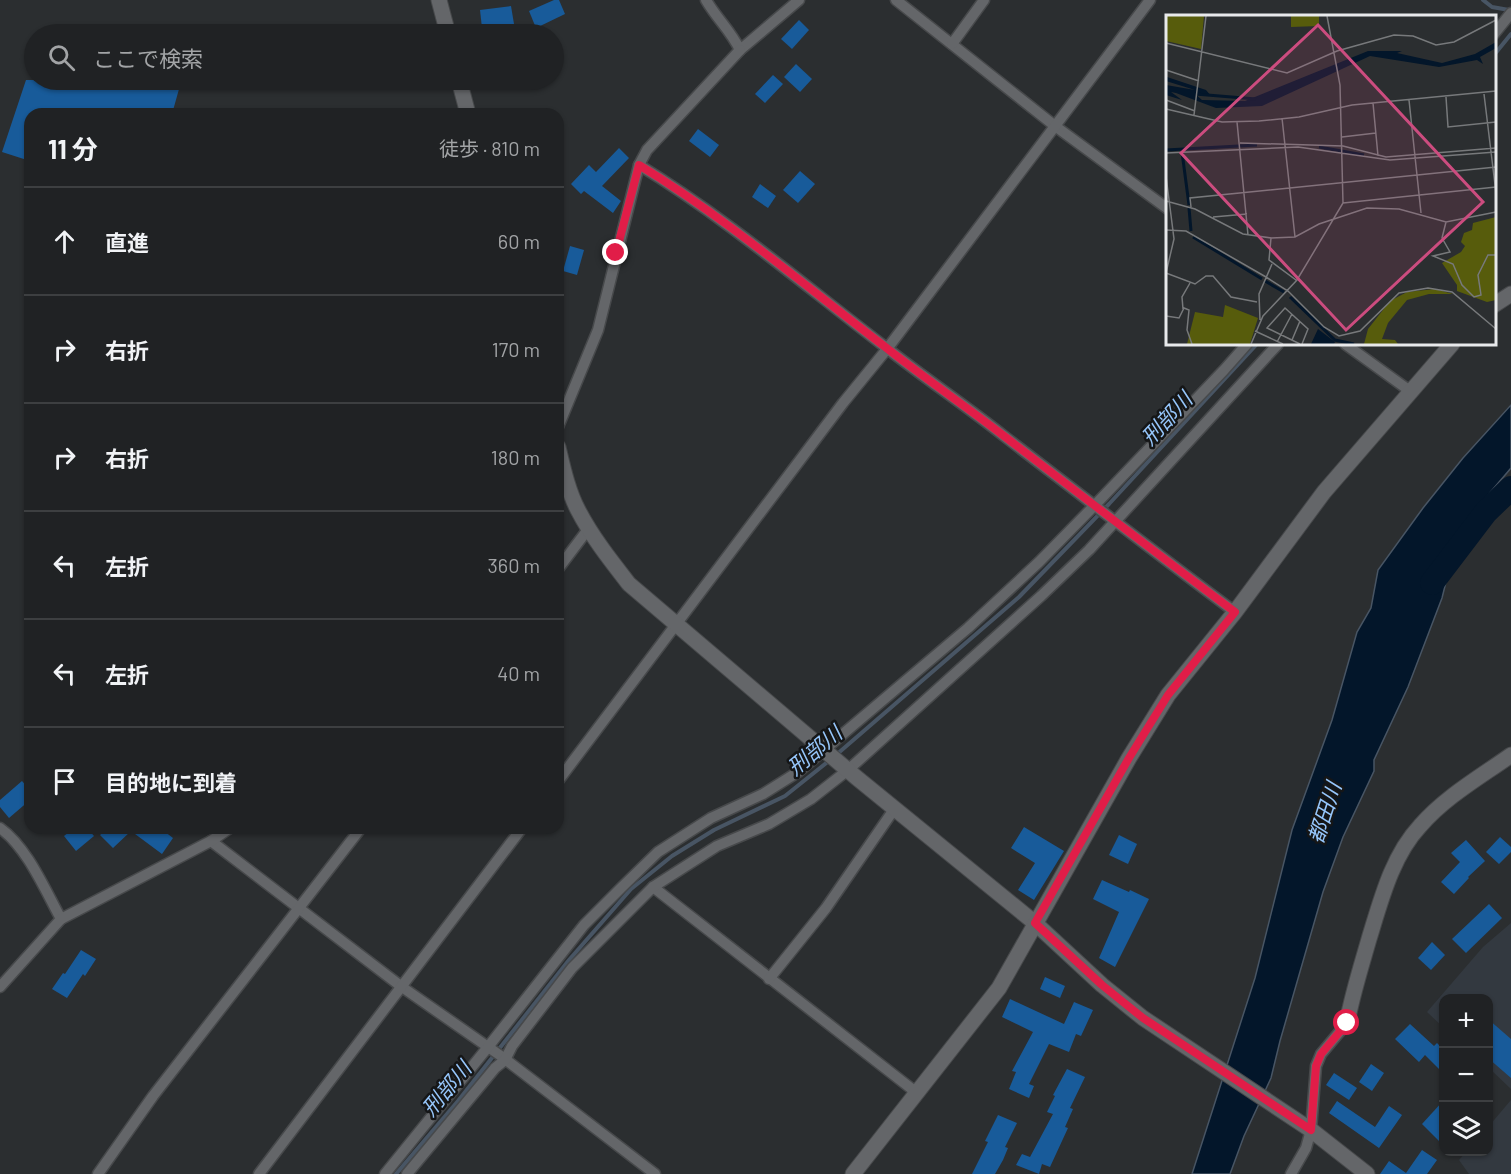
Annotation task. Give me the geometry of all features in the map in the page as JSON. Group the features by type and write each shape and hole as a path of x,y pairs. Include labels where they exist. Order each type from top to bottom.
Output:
{"street":[{"path":"439,0 445,24"},
{"path":"706,0 717,18 732,34 740,50"},
{"path":"564,412 598,330 639,165 647,150 740,50 799,0"},
{"path":"896,0 1055,126 1166,208"},
{"path":"952,44 984,0"},
{"path":"564,773 1150,0"},
{"path":"1496,32 1510,14"},
{"path":"462,90 466,108"},
{"path":"639,165 674,186 727,224 887,349 1235,612"},
{"path":"1496,304 1511,294"},
{"path":"385,1174 497,1053 584,926 658,852 711,818 763,794 826,751 968,628 1039,562 1095,507 1246,345"},
{"path":"497,1053 512,1046 572,968 653,887 717,846 769,824 811,799 1041,596 1089,550 1113,521 1277,345"},
{"path":"1346,345 1410,391"},
{"path":"853,1174 999,988 1129,758 1168,695 1235,612 1324,492 1451,345"},
{"path":"564,471 577,509 629,584 847,769 1035,923 1102,985 1143,1018 1311,1130 1367,1174"},
{"path":"564,561 589,528"},
{"path":"1291,1174 1306,1148 1311,1130 1316,1066 1321,1054 1347,1023 1358,975 1383,894 1403,848 1419,826 1437,808 1511,755"},
{"path":"769,978 826,908 895,808"},
{"path":"0,828 16,843 29,862 61,919"},
{"path":"0,987 61,919 221,834"},
{"path":"98,1174 153,1096 356,834"},
{"path":"259,1174 517,834"},
{"path":"211,841 402,987 497,1053 656,1174"},
{"path":"653,887 917,1093"},
{"path":"407,1174 495,1068 497,1053"}],"shaded area":[{"path":"1511,923 1511,1089 1493,1072 1493,994 1443,994 1483,947"},
{"path":"1439,998 1439,1023 1427,1012"},
{"path":"1511,1100 1511,1174 1469,1174 1459,1160 1462,1156 1493,1156 1493,1121"}],"water":[{"path":"1511,405 1511,468 1471,515 1457,538 1442,598 1408,687 1374,760 1374,771 1343,837 1323,892 1271,1078 1244,1136 1230,1174 1192,1174 1255,978 1292,830 1332,720 1357,632 1371,608 1378,570 1463,458"}],"building":[{"path":"559,0 565,14 544,24 534,24 529,11"},
{"path":"511,6 514,24 482,24 480,10"},
{"path":"799,20 809,30 792,49 781,39"},
{"path":"796,64 812,79 800,92 784,77"},
{"path":"773,75 783,84 765,103 755,94"},
{"path":"24,86 24,90 179,90 174,108 24,108 24,159 2,152"},
{"path":"698,129 719,145 710,157 689,141"},
{"path":"619,148 629,158 602,186 621,201 613,213 584,191 581,194 571,184 589,165 596,172"},
{"path":"800,171 815,184 798,203 783,190"},
{"path":"760,184 776,196 768,208 752,197"},
{"path":"570,246 584,250 577,275 564,271"},
{"path":"22,781 24,783 24,805 9,818 0,807 0,800"},
{"path":"1024,827 1064,851 1034,900 1018,890 1035,863 1011,848"},
{"path":"66,834 92,834 94,836 76,851 64,836"},
{"path":"101,834 128,834 113,848"},
{"path":"135,834 168,834 173,838 162,854"},
{"path":"1119,835 1137,844 1128,864 1109,855"},
{"path":"1500,837 1511,847 1511,852 1499,864 1486,852"},
{"path":"1466,840 1485,861 1454,894 1441,882 1460,862 1451,853"},
{"path":"1102,880 1149,899 1115,967 1099,958 1119,912 1093,899"},
{"path":"1489,904 1502,918 1466,953 1452,939"},
{"path":"1432,942 1445,955 1431,970 1418,958"},
{"path":"81,950 96,959 67,998 52,989"},
{"path":"1045,977 1065,986 1060,998 1040,989"},
{"path":"1010,999 1064,1024 1074,1002 1093,1010 1081,1036 1076,1034 1069,1052 1049,1044 1029,1084 1034,1086 1029,1098 1009,1089 1016,1072 1012,1071 1033,1032 1002,1017"},
{"path":"1493,1023 1511,1039 1511,1078 1493,1062"},
{"path":"1410,1024 1434,1046 1437,1043 1439,1045 1439,1069 1425,1055 1419,1062 1395,1039"},
{"path":"1371,1064 1384,1073 1372,1091 1359,1082"},
{"path":"1067,1069 1085,1077 1070,1108 1073,1109 1065,1127 1068,1128 1050,1167 1042,1164 1039,1174 1016,1165 1022,1154 1030,1157 1053,1114 1047,1112"},
{"path":"1334,1073 1357,1088 1349,1100 1326,1085"},
{"path":"1337,1101 1375,1127 1389,1106 1402,1115 1379,1148 1329,1113"},
{"path":"1439,1105 1439,1141 1422,1124"},
{"path":"998,1115 1017,1123 1005,1147 1008,1148 1003,1160 995,1174 972,1174 988,1142 985,1141"},
{"path":"1422,1150 1437,1160 1427,1174 1380,1174 1389,1161 1406,1173"}],"waterway":[{"path":"1483,0 1492,7 1509,10"},
{"name":"刑部川","path":"1496,53 1511,34"},
{"name":"刑部川","path":"836,755 1019,597 1109,504 1256,345"},
{"name":"都田川","path":"1432,583 1486,512 1511,488"},
{"name":"刑部川","path":"396,1174 458,1101 569,960 631,889 672,856 714,830 785,796 830,760"}],"route":[{"path":"616,253 639,165 674,186 727,224 887,349 1235,612 1168,695 1129,758 1035,923 1102,985 1143,1018 1311,1130 1316,1066 1321,1054 1347,1023"}]}
